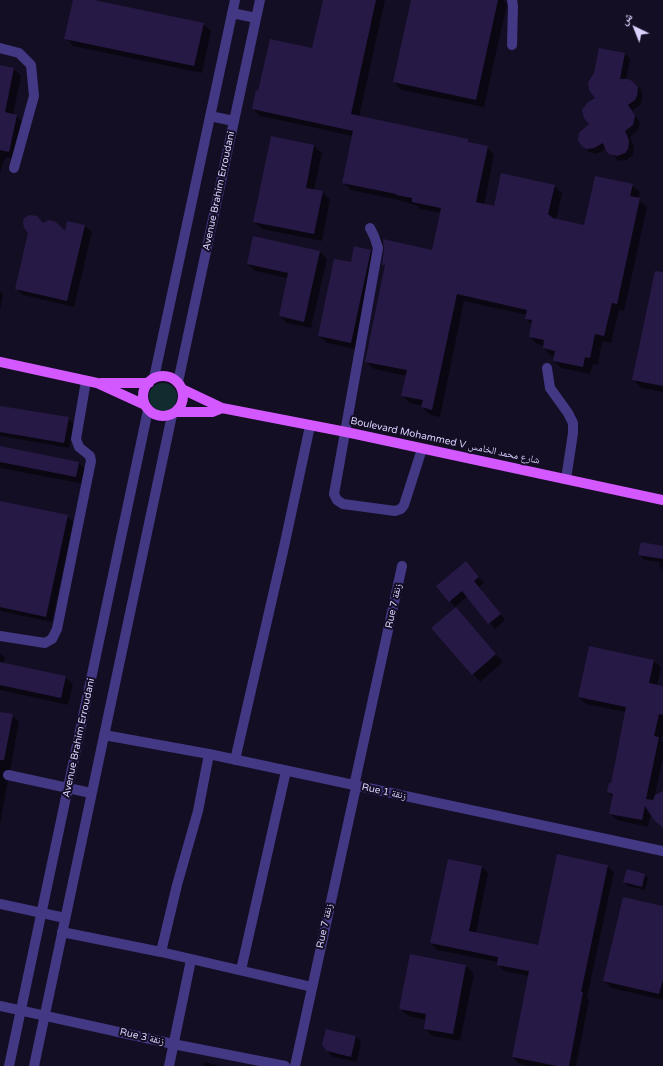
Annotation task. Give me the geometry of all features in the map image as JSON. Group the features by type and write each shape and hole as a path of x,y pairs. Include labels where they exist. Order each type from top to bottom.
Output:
{"main road":[{"path":"0,362 97,383 151,381 160,376 167,376 173,378 180,386 183,402 174,413 159,416 147,407 97,383"},
{"path":"147,407 144,393 151,381"},
{"name":"Boulevard Mohammed V شارع محمد الخامس","path":"180,386 222,408 346,432 663,500"},
{"name":"Boulevard Mohammed V شارع محمد الخامس","path":"174,413 212,412 222,408"}],"street":[{"path":"151,381 235,0"},
{"name":"Avenue Brahim Erroudani","path":"180,386 260,0"},
{"path":"512,0 514,6 512,45"},
{"path":"232,13 256,18"},
{"path":"0,48 19,53 31,65 34,96 14,168"},
{"path":"210,116 234,121"},
{"path":"370,228 378,248 334,494 337,500 343,504 395,511 401,509 404,505 422,449"},
{"path":"547,368 550,388 568,413 573,423 574,433 566,479"},
{"path":"0,636 45,643 52,639 57,629 91,461 88,453 79,447 76,439 86,381"},
{"name":"Avenue Brahim Erroudani","path":"9,1066 147,407"},
{"path":"34,1066 91,793 174,413"},
{"path":"235,760 284,548 310,426"},
{"name":"Rue 7 زنقة","path":"295,1066 402,566"},
{"name":"Rue 1 زنقة","path":"104,735 209,754 286,772 663,851"},
{"path":"162,952 177,885 198,811 209,754"},
{"path":"241,970 286,772"},
{"path":"8,775 91,793"},
{"path":"0,904 65,918"},
{"path":"62,932 162,952 312,988"},
{"path":"169,1066 191,960"},
{"name":"Rue 3 زنقة","path":"0,1006 174,1044 285,1066"}],"green space":[{"path":"163,383 173,387 177,397 173,407 163,411 153,407 149,397 153,387"}],"building":[{"path":"73,0 94,0 204,23 194,66 64,39"},
{"path":"323,0 376,0 351,114 468,139 468,142 488,146 476,202 494,206 501,173 555,185 548,214 553,218 584,225 595,176 633,184 630,196 640,198 617,304 612,303 604,336 595,334 590,358 585,357 583,367 553,361 555,351 543,348 544,340 529,337 532,320 525,319 527,310 457,294 432,410 421,407 423,400 401,396 407,370 365,362 385,265 382,265 384,249 383,239 432,250 441,208 412,202 412,198 342,183 353,131 252,109 256,90 258,91 270,39 312,48"},
{"path":"411,0 498,0 476,100 393,82"},
{"path":"599,48 625,53 620,79 628,79 638,87 635,100 628,105 635,116 633,125 625,131 629,140 628,149 625,153 617,156 609,154 603,143 594,148 587,149 578,141 579,133 589,124 584,118 582,110 587,103 595,98 589,90 588,82 594,73"},
{"path":"0,65 14,68 5,112 17,115 9,152 0,150"},
{"path":"271,136 314,145 306,188 323,191 314,234 253,222"},
{"path":"30,215 37,216 43,223 49,220 56,222 65,231 67,221 85,225 67,301 15,289 28,233 24,228 23,222 24,218"},
{"path":"253,236 320,251 304,322 279,316 288,273 247,264"},
{"path":"354,246 371,250 351,343 318,336 334,259 351,262"},
{"path":"655,271 663,272 663,386 632,380"},
{"path":"0,406 69,417 64,443 0,432"},
{"path":"0,446 79,462 76,477 0,462"},
{"path":"0,501 68,515 46,617 0,607"},
{"path":"641,542 663,546 663,559 638,555"},
{"path":"466,561 479,577 474,581 501,614 488,624 462,591 449,602 436,586"},
{"path":"456,607 496,654 472,675 431,628"},
{"path":"589,646 654,660 649,683 663,686 663,715 659,714 654,736 659,737 646,799 653,800 655,795 663,791 663,828 654,820 645,806 642,820 609,814 613,794 607,792 609,783 611,783 626,707 578,697"},
{"path":"0,662 66,676 61,698 0,685"},
{"path":"0,712 13,714 4,760 0,760"},
{"path":"557,854 608,865 581,992 583,992 569,1066 557,1066 512,1057 529,971 497,965 498,957 430,943 448,859 482,866 469,931 538,945"},
{"path":"627,869 645,874 642,887 623,882"},
{"path":"623,897 663,906 663,980 659,994 603,981"},
{"path":"410,954 466,965 453,1034 424,1029 426,1014 399,1009"},
{"path":"326,1029 356,1036 351,1057 327,1051 322,1045"}]}
